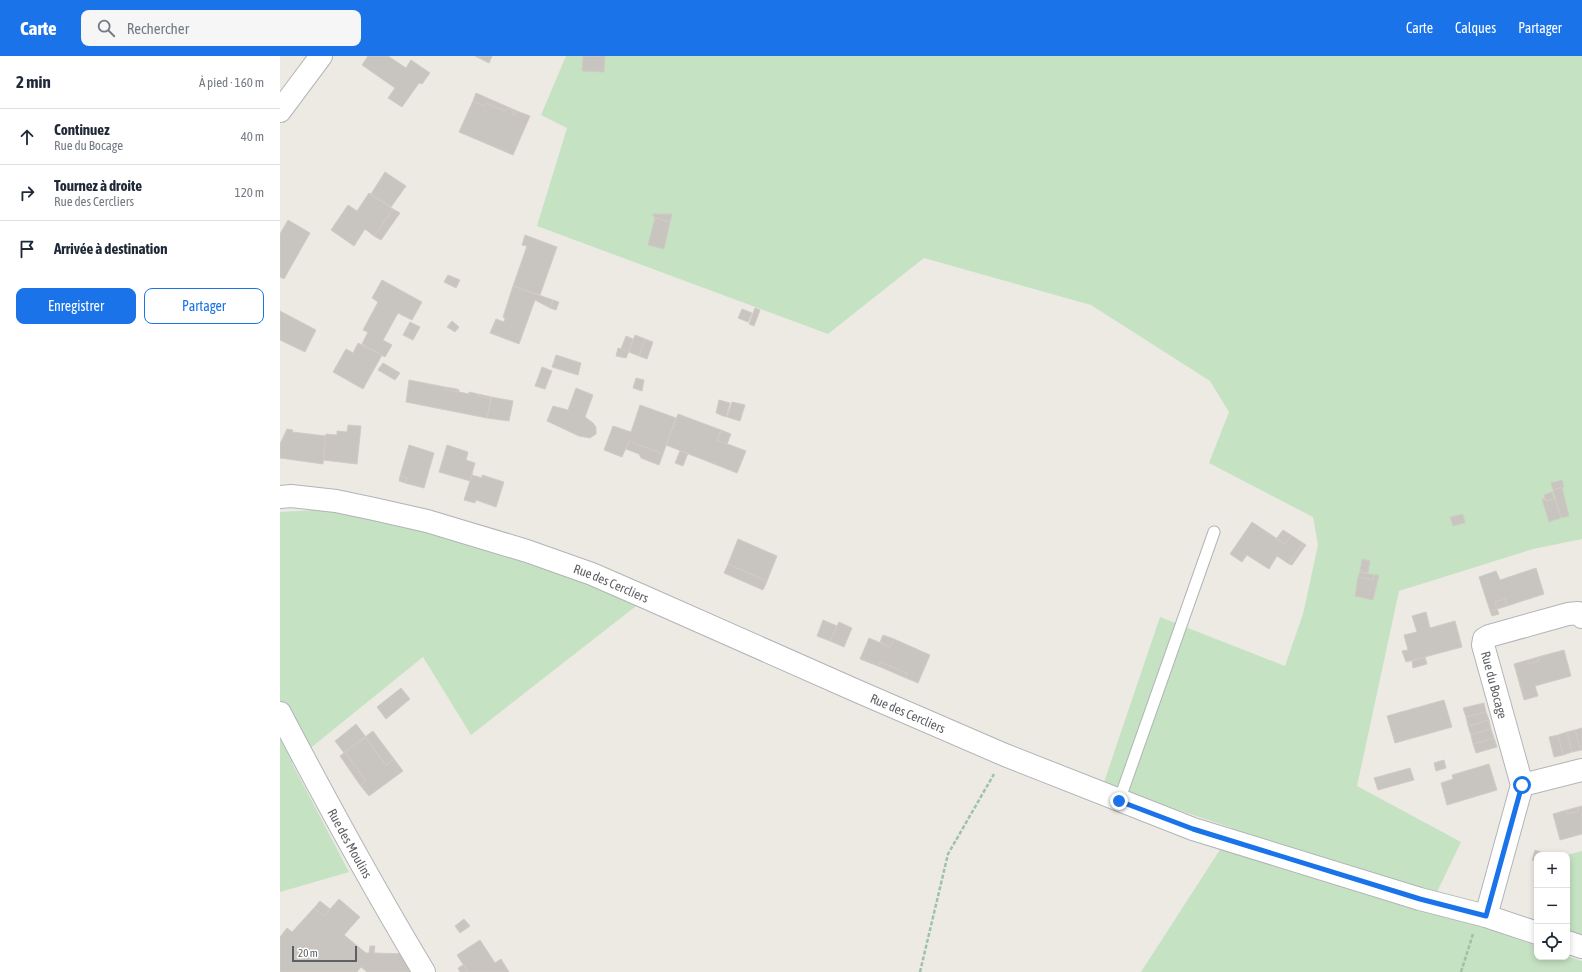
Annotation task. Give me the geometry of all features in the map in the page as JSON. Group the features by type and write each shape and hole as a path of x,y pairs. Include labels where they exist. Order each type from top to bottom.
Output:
{"street":[{"path":"280,111 321,56"},
{"name":"Rue des Cercliers","path":"280,497 291,496 336,501 374,509 427,521 542,556 592,574 1005,755 1119,801 1193,829 1420,899 1483,916 1534,932"},
{"name":"Rue du Bocage","path":"1522,785 1483,645 1484,639 1568,614 1578,613 1582,617"},
{"name":"Rue des Moulins","path":"280,713 341,827 424,972"},
{"path":"1483,916 1522,785 1582,770"},
{"path":"1570,943 1582,947"}],"lane":[{"path":"1119,801 1214,532"}],"path":[{"path":"920,972 948,854 1005,755"},
{"path":"1461,972 1483,916"}],"green space":[{"path":"566,56 1582,56 1582,539 1533,549 1399,591 1357,786 1461,842 1437,892 1497,932 1534,945 1534,960 1570,960 1570,957 1582,961 1582,972 1141,972 1223,845 1232,828 1103,785 1160,617 1285,666 1303,614 1318,545 1313,517 1209,463 1229,412 1210,381 1091,305 924,258 828,334 537,226 567,128 541,115"},
{"path":"334,509 450,533 640,603 471,735 423,657 292,763 349,872 280,892 280,512"},
{"path":"1582,851 1582,937 1570,933 1570,854"}],"building":[{"path":"368,56 388,56 406,68 411,60 430,73 422,84 419,83 402,107 388,98 395,88 362,65"},
{"path":"475,56 492,56 489,63"},
{"path":"583,56 605,56 604,72 582,71"},
{"path":"476,93 517,111 515,115 512,114 512,110 509,108 505,111 486,103 484,106 473,101"},
{"path":"473,101 484,106 486,103 505,111 509,108 512,110 512,114 515,115 517,111 530,116 513,155 459,132"},
{"path":"385,172 406,186 391,207 371,194"},
{"path":"369,193 393,209 374,236 365,229 354,246 331,230 348,205 357,211"},
{"path":"393,209 400,213 381,240 374,236"},
{"path":"652,214 672,214 670,222 655,218"},
{"path":"655,218 670,222 664,249 648,245"},
{"path":"288,220 310,233 284,279 280,277 280,234"},
{"path":"525,235 557,247 540,295 513,286 527,246 522,245"},
{"path":"448,275 460,280 456,288 444,282"},
{"path":"382,280 422,302 412,320 398,313 383,340 392,345 385,357 362,344 368,332 363,330 378,302 372,298"},
{"path":"513,286 553,300 550,308 535,300 519,344 490,333 496,319 504,322 505,318 503,317"},
{"path":"553,300 559,302 556,310 550,308"},
{"path":"755,308 760,310 754,326 749,324"},
{"path":"742,309 752,313 748,322 738,318"},
{"path":"280,311 316,330 305,352 280,340"},
{"path":"452,321 459,327 455,332 447,327"},
{"path":"410,322 420,327 413,340 403,335"},
{"path":"635,335 645,339 639,356 629,352"},
{"path":"626,336 633,339 629,351 621,349"},
{"path":"645,339 653,342 647,359 639,356"},
{"path":"358,343 382,355 363,389 333,372 346,349 353,353"},
{"path":"618,348 629,351 626,358 616,356"},
{"path":"556,355 581,363 578,375 552,367"},
{"path":"383,363 400,373 395,380 378,370"},
{"path":"542,367 552,371 545,389 535,386"},
{"path":"636,378 644,380 642,391 633,388"},
{"path":"409,380 445,387 444,389 457,392 457,389 459,392 469,394 469,392 478,394 477,396 491,399 487,418 406,402"},
{"path":"445,387 457,389 457,392 444,389"},
{"path":"576,388 593,395 585,417 596,427 596,434 590,438 579,436 547,421 553,406 568,410"},
{"path":"478,394 491,397 491,399 477,396"},
{"path":"491,397 513,401 509,421 487,418"},
{"path":"719,400 730,403 726,417 716,413"},
{"path":"732,402 745,405 740,421 727,417"},
{"path":"640,405 676,418 663,454 629,441 622,457 604,450 613,426 631,432"},
{"path":"678,414 721,430 717,440 746,451 737,473 666,445"},
{"path":"348,425 361,426 357,464 323,460 326,434 337,435 337,431 347,432"},
{"path":"287,429 293,430 292,432 326,436 323,464 280,458 280,444"},
{"path":"721,430 731,434 727,444 717,440"},
{"path":"629,441 663,454 659,465 641,458 639,454 626,449"},
{"path":"409,445 434,453 424,488 405,483 407,478 400,476"},
{"path":"447,445 468,452 466,460 475,463 470,481 439,472"},
{"path":"680,451 688,453 683,466 675,463"},
{"path":"472,475 482,478 482,475 504,482 496,507 476,500 475,503 464,500"},
{"path":"400,476 407,478 405,483 399,481"},
{"path":"1562,480 1564,487 1553,490 1551,483"},
{"path":"1562,487 1569,516 1561,518 1553,490"},
{"path":"1552,492 1554,499 1546,501 1544,495"},
{"path":"1542,499 1545,499 1546,501 1555,499 1561,518 1549,522"},
{"path":"1463,514 1465,523 1453,526 1450,517"},
{"path":"1252,522 1285,544 1291,535 1303,543 1289,564 1277,556 1269,569 1247,555 1242,562 1230,554"},
{"path":"1283,530 1291,535 1285,544 1276,539"},
{"path":"738,539 777,556 767,581 728,564"},
{"path":"1303,543 1306,545 1292,565 1289,564"},
{"path":"1362,559 1370,561 1368,573 1360,572"},
{"path":"728,564 767,581 763,590 724,573"},
{"path":"1536,568 1544,594 1507,606 1505,599 1495,602 1497,609 1490,611 1479,577 1496,571 1500,580"},
{"path":"1360,572 1374,575 1373,580 1358,577"},
{"path":"1374,575 1379,575 1373,600 1355,596 1358,577 1373,580"},
{"path":"1505,599 1507,606 1497,609 1495,602"},
{"path":"1497,609 1499,614 1492,616 1490,611"},
{"path":"1426,612 1430,628 1455,621 1462,647 1406,662 1402,651 1408,650 1404,635 1417,632 1412,616"},
{"path":"823,620 837,626 830,641 817,636"},
{"path":"839,622 852,628 844,647 830,641"},
{"path":"883,635 894,639 890,647 880,642"},
{"path":"869,638 890,647 894,639 930,655 918,683 906,678 907,673 880,662 878,666 860,659"},
{"path":"1564,650 1571,676 1535,686 1538,696 1524,700 1514,664 1528,660 1529,664 1539,661 1538,657"},
{"path":"1425,657 1427,664 1413,668 1412,661"},
{"path":"1538,657 1539,661 1529,664 1528,660"},
{"path":"880,662 907,673 906,678 878,666"},
{"path":"401,688 410,699 386,719 377,707"},
{"path":"1444,700 1452,727 1395,743 1387,716"},
{"path":"1484,703 1486,712 1466,717 1463,708"},
{"path":"1486,712 1489,720 1468,726 1466,717"},
{"path":"1489,720 1491,729 1471,735 1468,726"},
{"path":"356,724 366,737 344,753 335,741"},
{"path":"1582,728 1582,750 1581,750 1575,730"},
{"path":"1491,729 1494,738 1473,744 1471,735"},
{"path":"1575,730 1581,750 1572,752 1567,732"},
{"path":"373,731 394,759 386,765 365,737"},
{"path":"1567,732 1572,752 1563,755 1558,735"},
{"path":"1558,735 1563,755 1554,757 1549,737"},
{"path":"365,737 386,765 394,759 403,771 369,796 360,785 366,781 345,752"},
{"path":"1494,738 1497,747 1476,753 1473,744"},
{"path":"345,752 366,781 360,785 340,756"},
{"path":"1444,760 1446,768 1436,771 1434,763"},
{"path":"1489,764 1497,790 1447,805 1441,783 1453,779 1452,775"},
{"path":"1410,768 1414,780 1378,790 1374,778"},
{"path":"1582,806 1582,834 1560,840 1553,814 1567,810 1568,814 1579,811 1578,807"},
{"path":"1578,807 1579,811 1568,814 1567,810"},
{"path":"339,899 360,917 344,935 366,953 369,953 370,946 375,946 374,953 408,954 415,972 367,972 361,967 357,972 280,972 280,937 287,928 292,932 314,908 324,916"},
{"path":"320,901 330,909 324,916 314,908"},
{"path":"464,919 470,926 460,933 455,926"},
{"path":"480,940 495,963 501,959 509,972 468,972 457,955"},
{"path":"463,965 468,972 460,972 458,968"}],"route":[{"path":"1119,801 1193,829 1420,899 1486,916 1522,785"}]}
